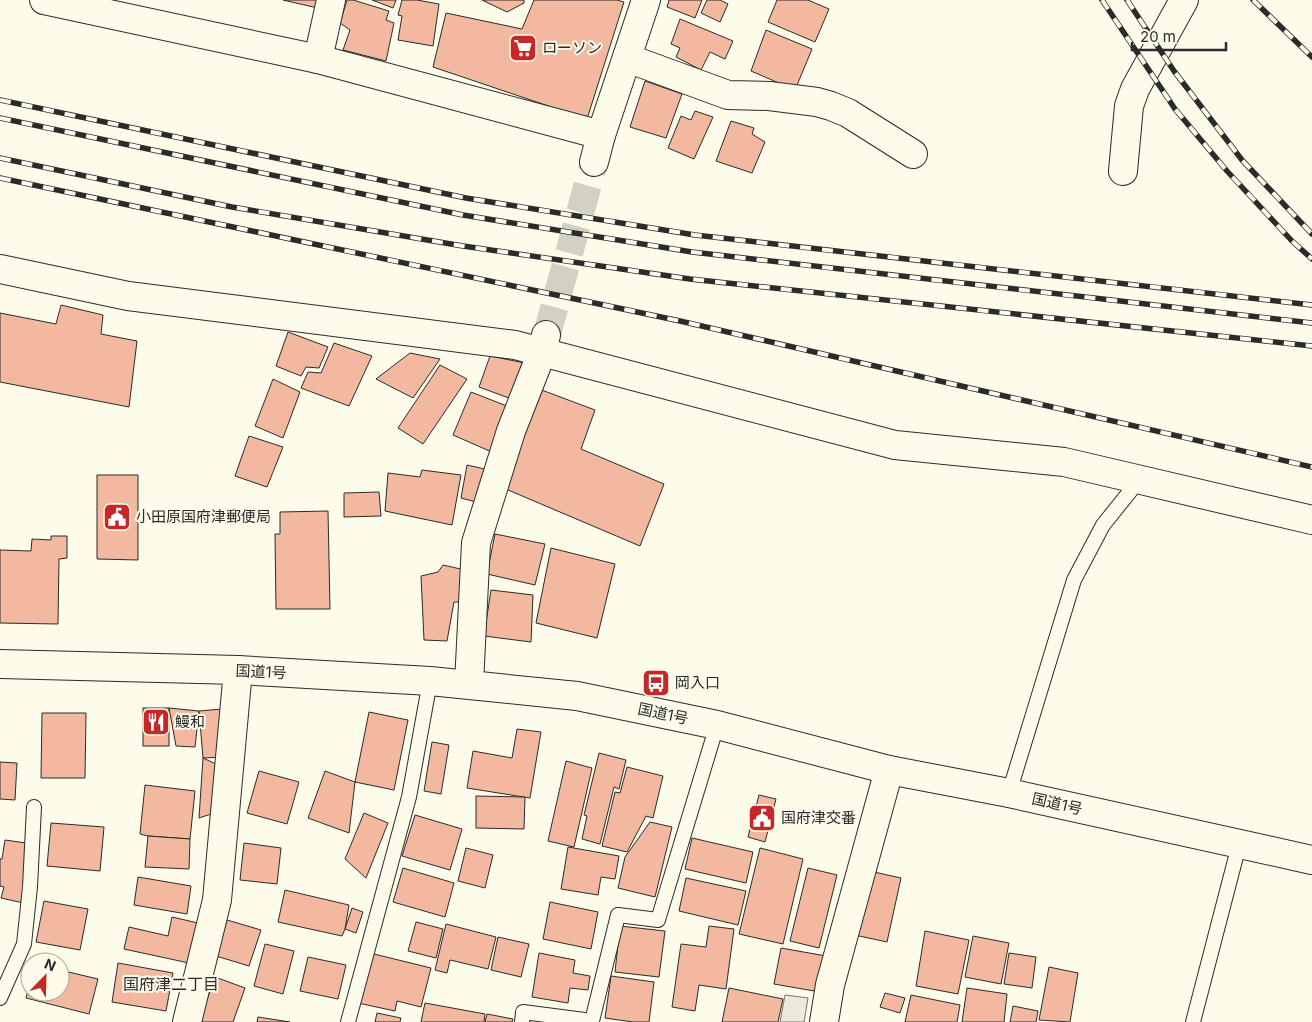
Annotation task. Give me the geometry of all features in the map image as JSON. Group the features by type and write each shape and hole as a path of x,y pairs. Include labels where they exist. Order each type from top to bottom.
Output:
{"main road":[{"path":"44,0 70,3 318,59 601,135"},
{"path":"318,59 331,0"},
{"path":"594,162 601,135 646,0"},
{"path":"1123,171 1129,106 1135,89 1184,0"},
{"path":"627,58 728,95 768,96 817,102 831,106 848,113 913,154"},
{"path":"0,269 128,296 515,345 544,343 895,446 1064,462 1312,520"},
{"path":"469,684 476,542 511,430 544,343"},
{"name":"国道1号","path":"0,664 238,670 430,681 577,696 717,725 889,770 1009,793 1312,860"},
{"path":"187,1022 217,900 238,670"},
{"path":"824,1022 830,985 889,770"}],"lane":[{"path":"1009,793 1074,580 1103,524 1140,479"},
{"path":"348,1022 409,798 430,681"},
{"path":"522,1022 523,1012 592,1021 618,915 658,920 717,725"},
{"path":"0,998 24,944 30,887 34,806"},
{"path":"1193,1022 1238,844"}],"shaded area":[{"path":"785,995 808,998 804,1022 780,1022"}],"building":[{"path":"283,0 324,0 322,9"},
{"path":"347,0 353,0 389,11 386,20 394,23 386,61 343,50 350,30 340,23"},
{"path":"372,0 396,0 393,8"},
{"path":"402,0 417,0 439,4 433,46 398,40 402,16 398,15"},
{"path":"482,0 524,0 524,3 507,12"},
{"name":"ローソン","path":"534,0 617,0 624,2 587,119 433,67 446,13 522,29"},
{"path":"669,0 702,0 695,18 667,7"},
{"path":"707,0 720,0 728,4 720,22 701,13"},
{"path":"777,0 808,0 829,9 815,42 768,22"},
{"path":"680,19 733,41 725,59 710,52 701,70 676,57 680,48 671,44"},
{"path":"766,30 812,49 795,90 751,71"},
{"path":"645,81 682,94 666,138 630,127"},
{"path":"695,111 713,117 694,159 668,148 681,116 691,120"},
{"path":"731,121 754,128 752,134 765,142 752,173 716,161"},
{"path":"61,305 103,315 101,334 137,341 129,407 0,382 0,313 56,324"},
{"path":"288,332 328,347 319,368 306,367 301,376 276,366"},
{"path":"334,343 372,356 349,406 301,388 308,372 321,373"},
{"path":"410,353 440,359 413,398 376,379"},
{"path":"490,356 530,364 517,401 479,387"},
{"path":"440,365 467,379 423,444 398,428"},
{"path":"273,379 300,392 283,438 255,426"},
{"path":"539,389 595,410 581,449 664,484 640,546 501,487"},
{"path":"471,392 512,408 494,453 453,435"},
{"path":"249,436 283,447 267,487 235,476"},
{"path":"467,465 489,470 484,504 461,498"},
{"path":"422,470 461,475 452,525 385,511 388,473 420,477"},
{"name":"小田原国府津郵便局","path":"97,475 138,475 138,560 97,559"},
{"path":"379,492 381,516 344,517 344,493"},
{"path":"328,511 330,609 276,609 275,534 280,534 280,512"},
{"path":"495,534 545,544 535,585 487,574"},
{"path":"51,536 67,536 67,558 59,559 58,624 0,623 0,550 31,551 32,539 51,540"},
{"path":"551,548 615,564 597,638 536,623"},
{"path":"443,565 465,570 462,602 454,602 447,641 424,640 421,576 438,572"},
{"path":"491,590 533,595 531,642 484,636"},
{"path":"143,708 169,708 169,746 143,746"},
{"path":"169,708 199,711 195,747 176,746"},
{"path":"222,709 226,757 203,758 199,711"},
{"path":"369,712 408,720 394,790 355,782"},
{"path":"42,713 86,713 85,778 41,778"},
{"path":"517,729 541,732 530,798 467,788 473,751 512,758"},
{"path":"432,742 449,745 441,794 424,791"},
{"path":"599,753 626,760 619,789 614,787 600,844 582,839 587,816 584,815"},
{"path":"203,758 218,765 211,814 199,818"},
{"path":"566,761 592,768 574,847 548,841"},
{"path":"0,762 17,763 15,800 0,799"},
{"path":"627,767 663,776 653,818 646,816 627,852 602,846 615,792 620,793"},
{"path":"259,771 299,782 287,824 247,813"},
{"path":"325,771 355,782 349,833 308,818"},
{"path":"145,785 195,791 190,839 140,834"},
{"name":"国府津交番","path":"759,795 776,799 765,842 748,837"},
{"path":"476,796 525,797 524,829 476,828"},
{"path":"364,813 388,823 366,878 345,859"},
{"path":"415,815 462,829 450,870 402,856"},
{"path":"650,822 672,827 655,897 618,888 625,857"},
{"path":"51,823 104,827 100,871 47,866"},
{"path":"148,836 190,839 189,869 145,867"},
{"path":"692,838 753,852 746,883 685,869"},
{"path":"5,840 33,844 28,904 1,898 4,887 0,886 0,859 2,859"},
{"path":"244,843 281,848 277,884 240,880"},
{"path":"568,847 619,856 615,879 601,877 598,895 561,889"},
{"path":"466,848 493,855 485,888 458,881"},
{"path":"760,848 803,859 783,944 739,934"},
{"path":"403,868 454,883 445,917 393,902"},
{"path":"808,868 837,875 819,948 790,941"},
{"path":"865,870 901,878 887,942 850,934"},
{"path":"138,877 191,886 187,914 134,905"},
{"path":"686,878 746,891 738,925 679,911"},
{"path":"285,890 349,905 342,936 278,922"},
{"path":"44,901 88,909 80,950 36,942"},
{"path":"550,902 598,912 591,949 543,939"},
{"path":"352,908 363,912 356,933 345,929"},
{"path":"172,917 198,923 189,963 124,949 129,927 168,936"},
{"path":"227,920 261,930 249,966 216,956"},
{"path":"416,922 443,929 436,958 408,951"},
{"path":"446,924 496,937 488,969 450,960 447,973 435,970"},
{"path":"620,926 665,931 659,977 615,972"},
{"path":"709,926 734,929 726,989 699,985 695,1011 672,1007 681,944 706,947"},
{"path":"925,931 969,940 958,994 916,986"},
{"path":"973,936 1009,943 1001,984 965,977"},
{"path":"498,937 529,944 521,977 491,970"},
{"path":"265,944 294,951 283,994 254,986"},
{"path":"781,948 826,956 820,992 774,984"},
{"path":"370,953 431,968 421,1007 397,1001 395,1011 358,1003"},
{"path":"539,953 575,960 573,973 590,976 588,990 570,988 568,1003 532,997"},
{"path":"1009,953 1036,957 1032,988 1004,984"},
{"path":"308,957 346,965 338,999 300,991"},
{"path":"118,963 173,973 166,1011 112,1002"},
{"path":"1049,967 1078,973 1070,1022 1039,1020"},
{"path":"70,972 98,979 89,1014 42,1002 70,1002"},
{"path":"611,976 654,982 649,1022 605,1018"},
{"path":"215,977 245,988 233,1022 199,1022"},
{"path":"729,988 783,999 778,1022 722,1022"},
{"path":"967,988 1007,994 1004,1022 962,1022"},
{"path":"885,993 905,998 900,1013 880,1007"},
{"path":"911,995 960,1005 957,1022 905,1022"},
{"path":"425,1003 485,1014 484,1022 421,1022"},
{"path":"1013,1006 1038,1011 1036,1022 1010,1022"},
{"path":"377,1013 401,1018 400,1022 375,1022"},
{"path":"487,1014 513,1019 512,1022 485,1022"},
{"path":"258,1017 290,1022 257,1022"}],"tunnel":[{"path":"547,334 594,162"}],"railway":[{"path":"1102,0 1175,109 1227,171 1292,241 1312,259"},
{"path":"1127,0 1174,71 1242,160 1312,234"},
{"path":"1253,0 1312,57"},
{"path":"0,100 466,198 695,235 1312,305"},
{"path":"0,118 463,215 692,252 1312,323"},
{"path":"0,158 232,207 463,246 690,279 1312,346"},
{"path":"0,178 680,321 1312,467"}],"place":[{"name":"ローソン","path":"523,48"},
{"name":"小田原国府津郵便局","path":"117,517"},
{"name":"岡入口","path":"656,683"},
{"name":"鰻和","path":"156,722"},
{"name":"国府津交番","path":"762,818"}],"district":[{"name":"国府津二丁目","path":"171,984"}]}
